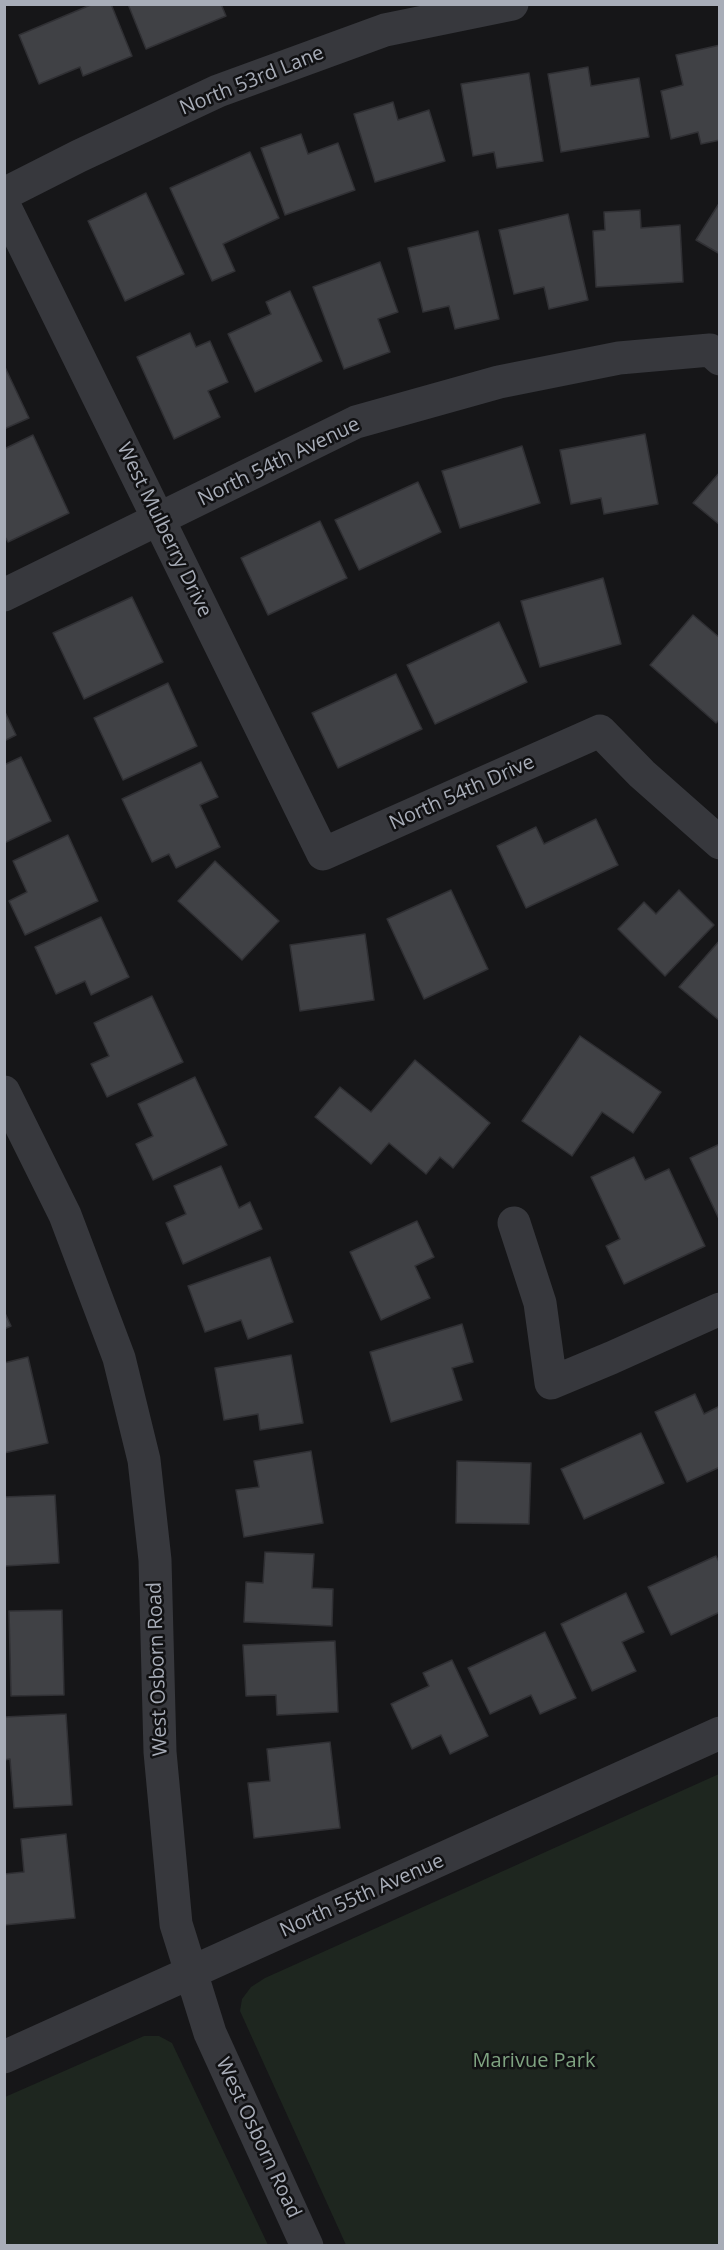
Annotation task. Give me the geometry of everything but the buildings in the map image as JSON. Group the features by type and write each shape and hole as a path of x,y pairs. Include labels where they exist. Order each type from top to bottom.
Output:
{"street":[{"name":"North 53rd Lane","path":"4,194 79,156 229,87 385,30 512,4"},
{"name":"West Mulberry Drive","path":"4,205 323,854"},
{"name":"North 54th Avenue","path":"4,596 357,422 510,380 619,358 715,355"},
{"name":"North 54th Drive","path":"323,854 600,731 642,774 720,843"},
{"name":"West Osborn Road","path":"4,1092 65,1215 119,1358 144,1460 155,1560 160,1752 176,1924 210,2032 307,2246"},
{"path":"514,1223 540,1303 551,1383 611,1359 720,1309"},
{"name":"North 55th Avenue","path":"4,2057 720,1733"}],"green space":[{"name":"Marivue Park","path":"719,1774 719,2245 346,2245 240,2011 242,1999 251,1987 265,1978"},
{"path":"144,2036 159,2036 172,2043 268,2245 5,2245 5,2097"}]}
